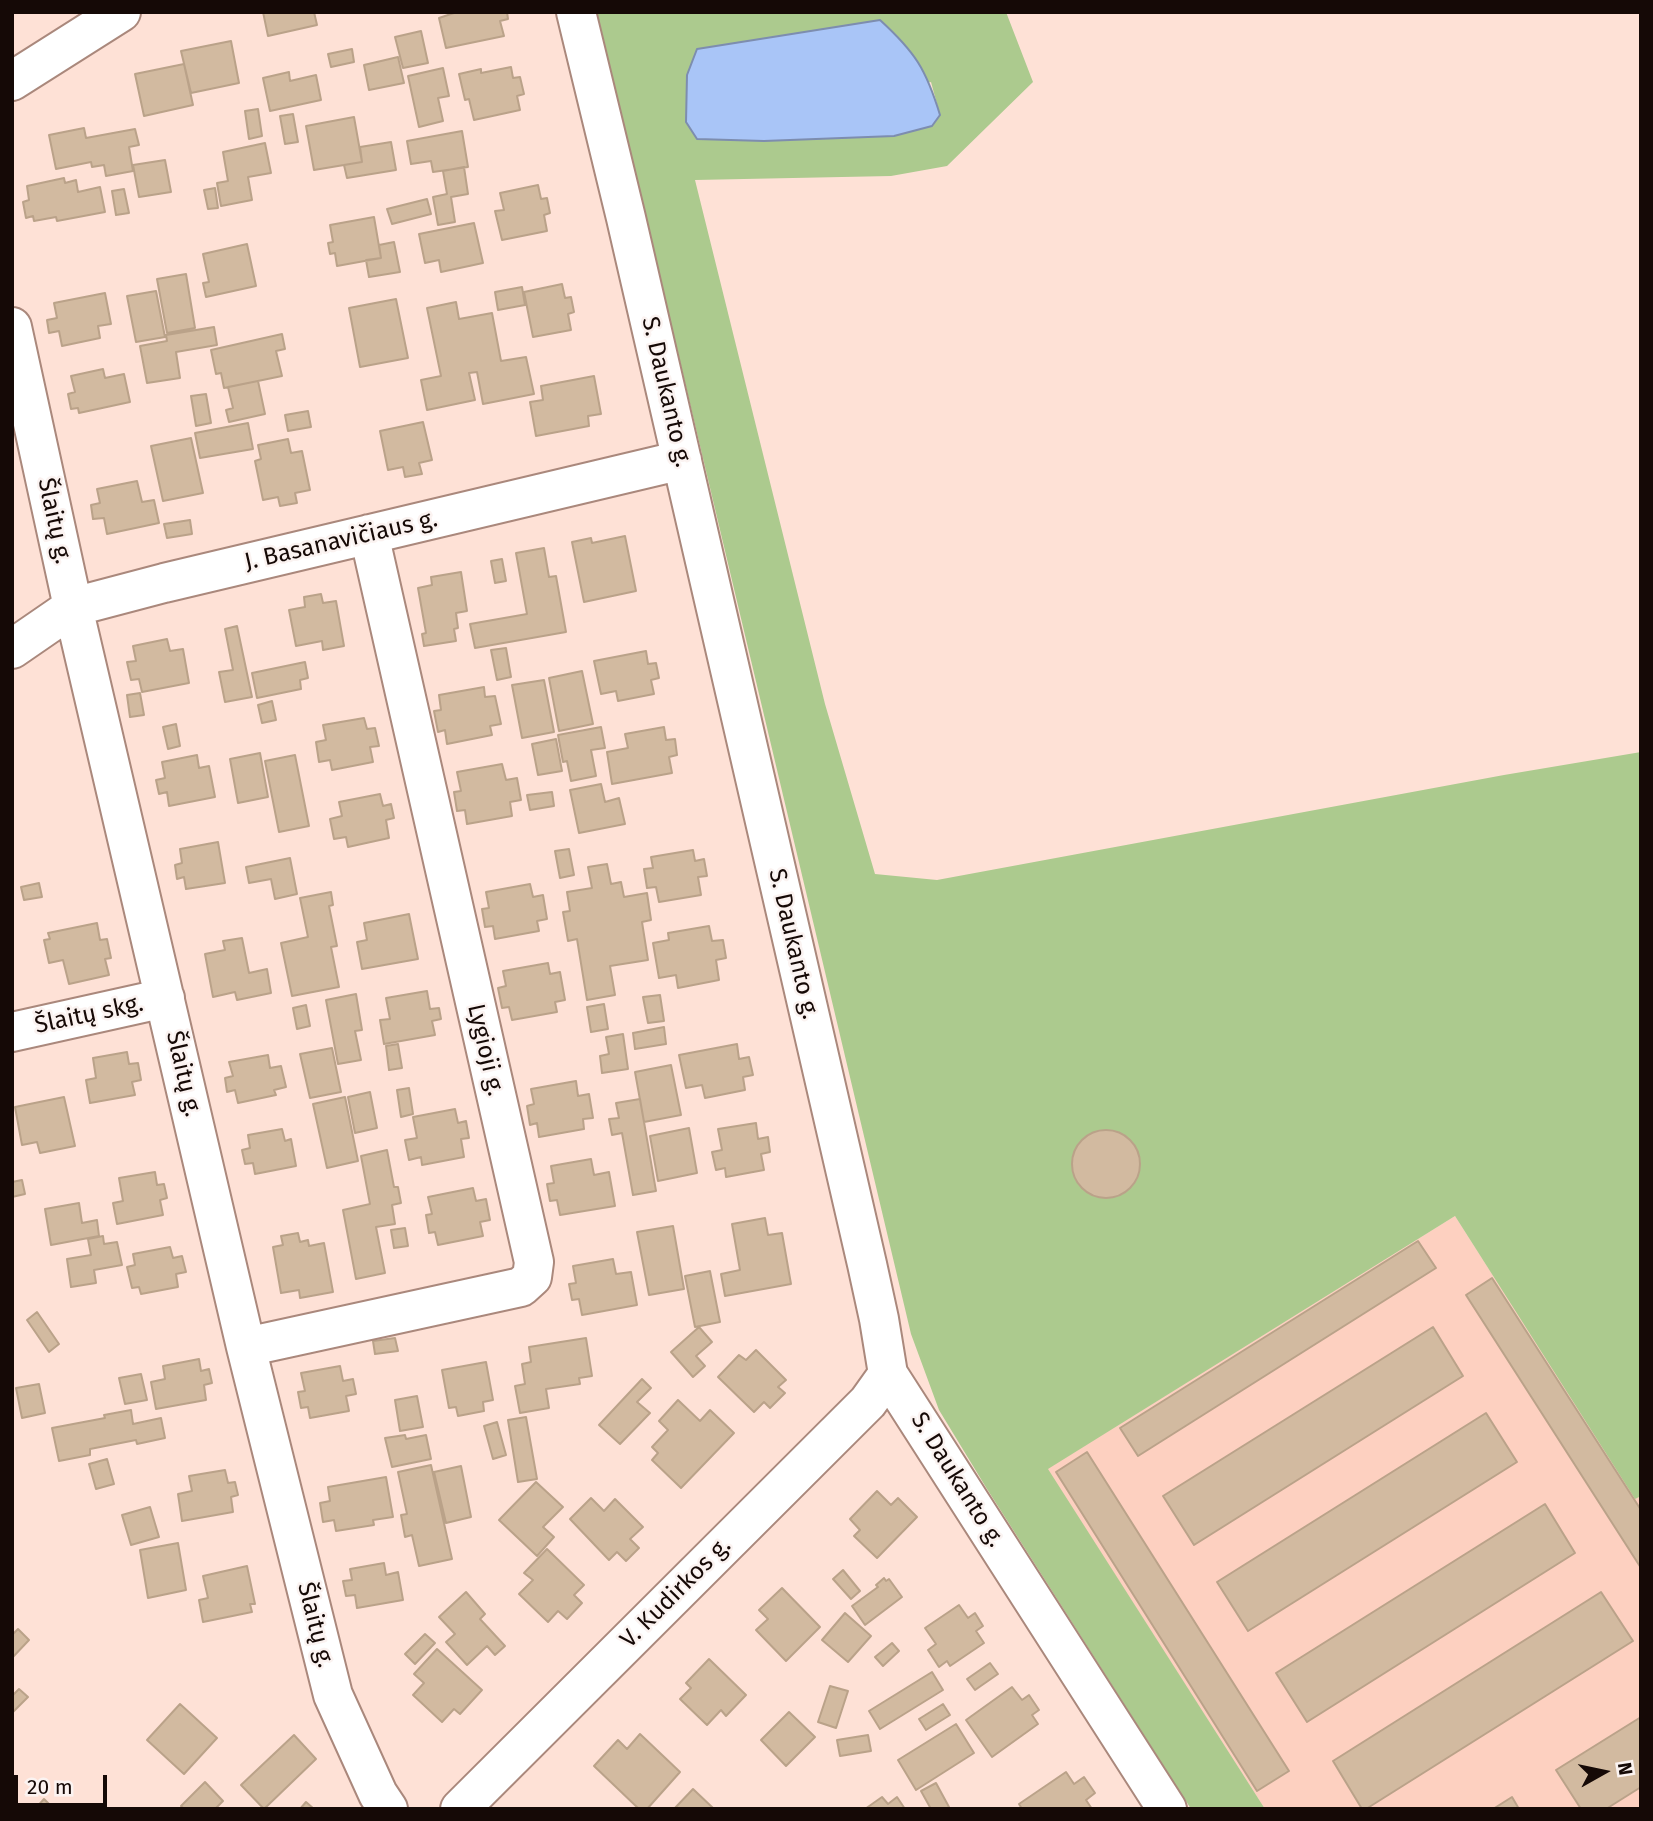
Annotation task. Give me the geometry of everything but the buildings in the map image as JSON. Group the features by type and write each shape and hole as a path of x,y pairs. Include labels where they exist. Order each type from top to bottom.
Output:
{"street":[{"path":"12,80 121,12"},
{"name":"S. Daukanto g.","path":"576,12 872,1286 888,1374 1167,1809"},
{"name":"Šlaitų g.","path":"12,327 73,607 246,1347 333,1695 388,1809"},
{"name":"J. Basanavičiaus g.","path":"12,649 73,607 682,460"},
{"name":"Lygioji g.","path":"246,1347 521,1287 532,1277 534,1262 369,534"},
{"name":"Šlaitų skg.","path":"12,1032 165,998"},
{"name":"V. Kudirkos g.","path":"460,1809 868,1402 888,1374"}],"shaded area":[{"path":"1455,1216 1635,1498 1641,1496 1641,1809 1265,1809 1047,1469"}],"green space":[{"path":"597,12 1006,12 1033,82 947,166 891,176 695,180 825,704 875,874 937,880 1641,752 1641,1496 1635,1499 1455,1216 1048,1469 1265,1809 1191,1809 939,1410 911,1334","holes":["931,82 940,115 932,126 894,136 764,141 697,139"]}],"water":[{"path":"880,20 911,52 930,85 940,115 932,126 894,136 764,141 697,139 686,122 687,75 697,49"}]}
